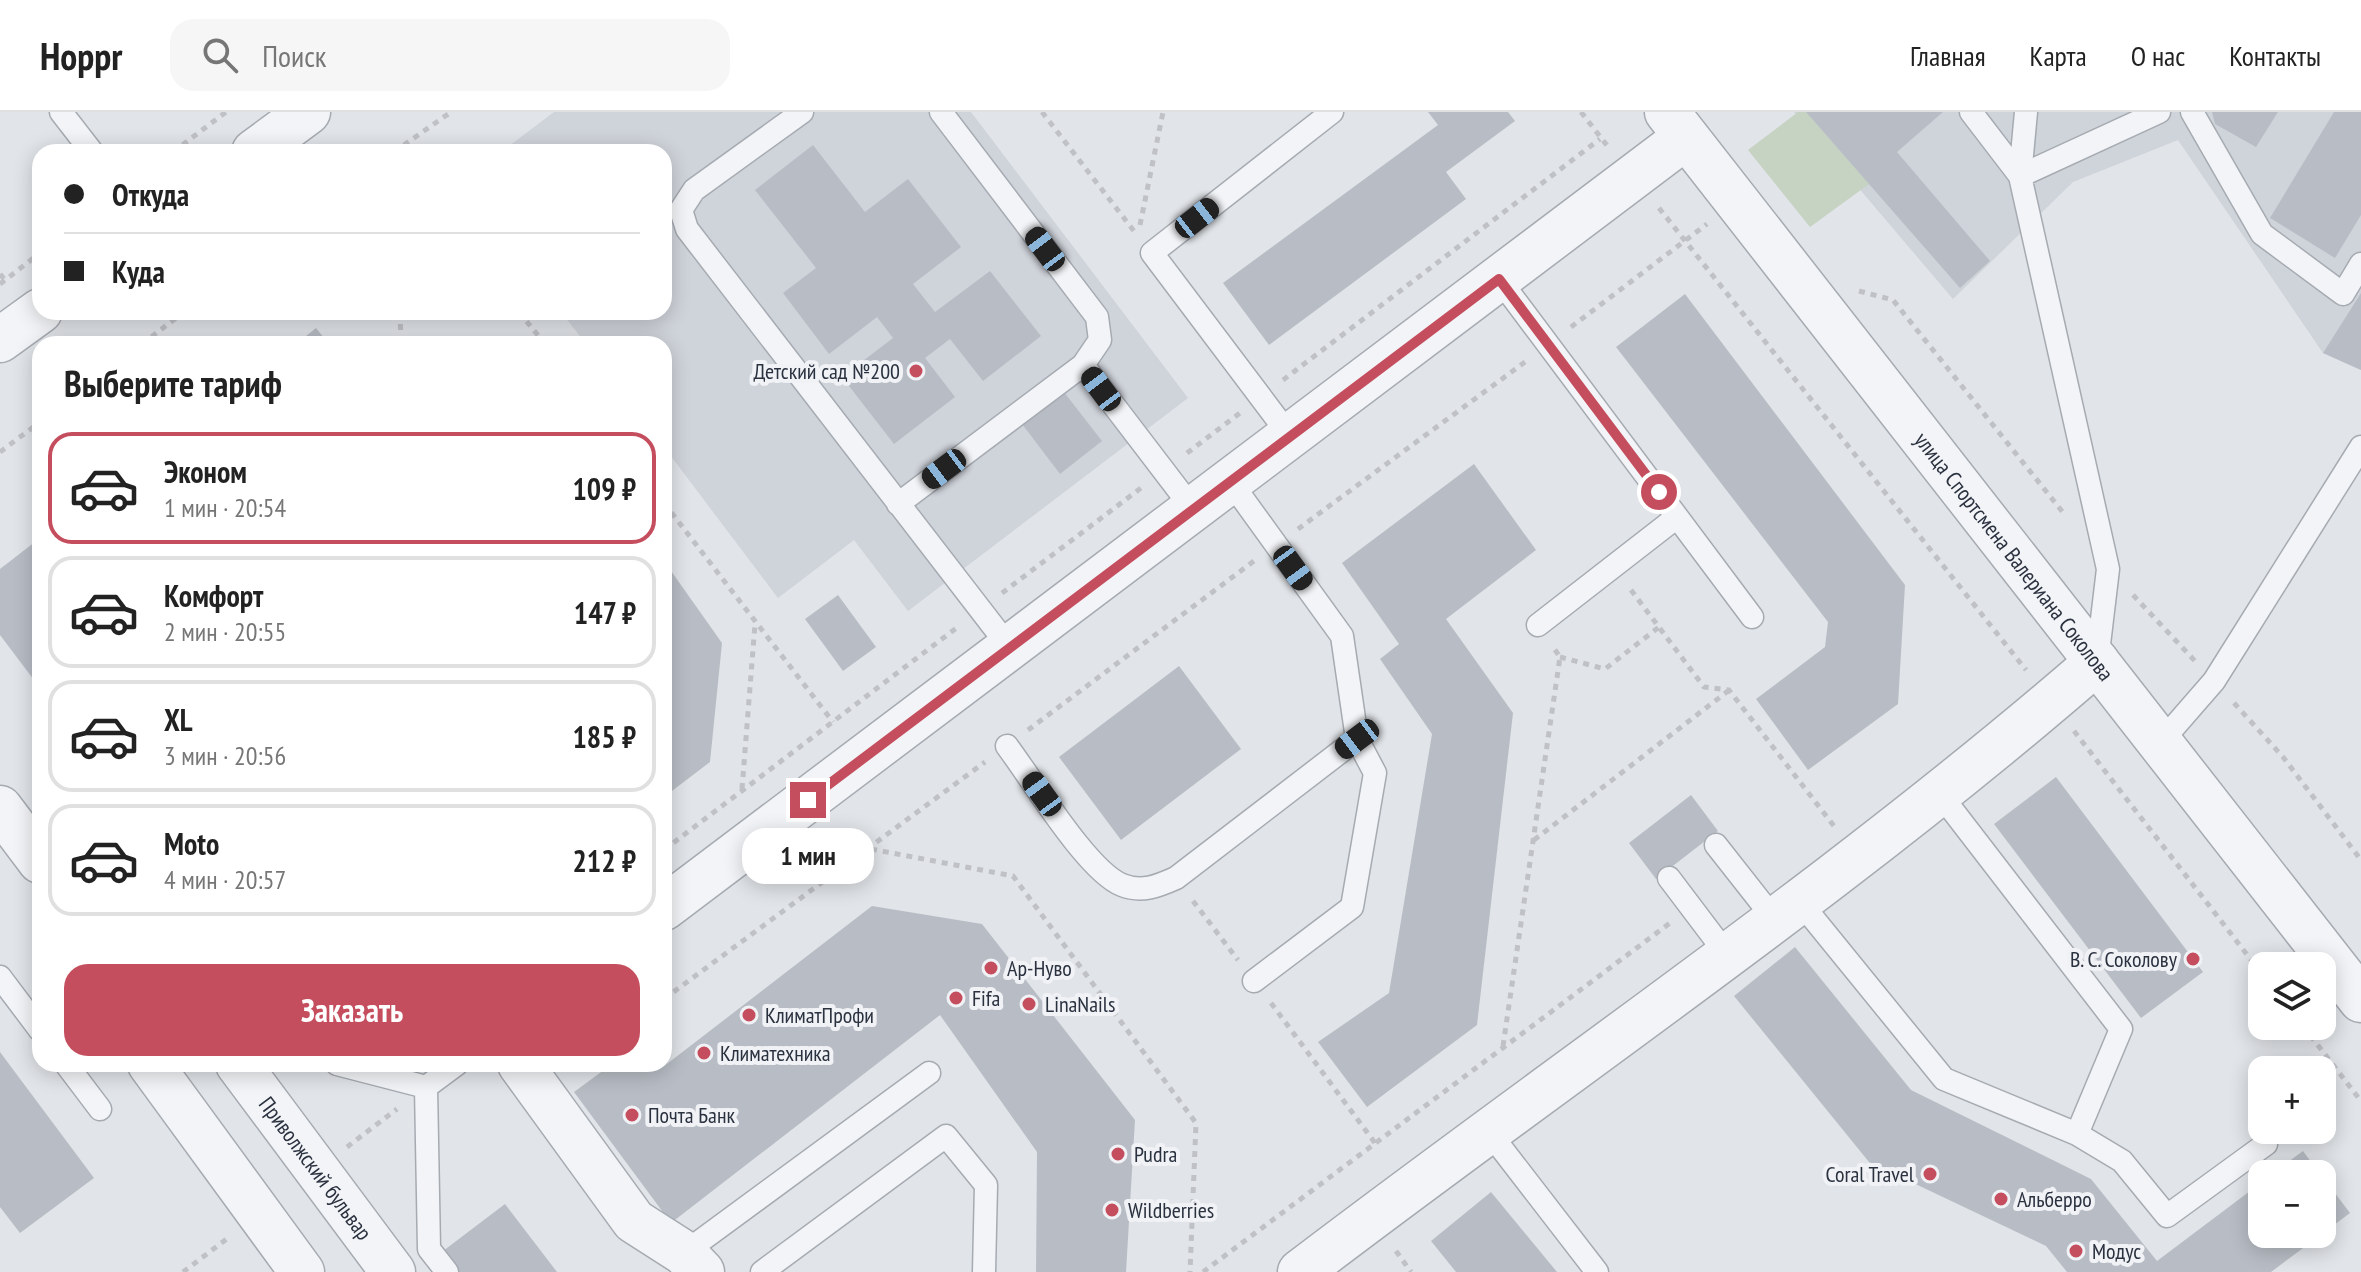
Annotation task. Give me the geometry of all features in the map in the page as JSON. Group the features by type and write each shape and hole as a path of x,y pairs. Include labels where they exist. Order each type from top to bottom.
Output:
{"street":[{"path":"265,144 308,112"},
{"path":"672,902 1634,177 1677,124"},
{"name":"улица Спортсмена Валериана Соколова","path":"1677,124 2361,1000"},
{"path":"0,340 32,317"},
{"path":"1300,1272 1859,857 1940,794 2097,662"},
{"path":"0,808 32,850"},
{"path":"156,1072 302,1272"},
{"name":"Приволжский бульвар","path":"244,1072 393,1272"},
{"path":"526,1072 634,1221 693,1263"}],"lane":[{"path":"61,112 86,144"},
{"path":"802,112 694,190 681,210 687,229 1010,648"},
{"path":"898,504 1083,365 1100,340 1097,317 941,112"},
{"path":"1290,436 1152,253 1332,112"},
{"path":"1971,112 2020,176"},
{"path":"2026,112 2020,176 2108,569 2097,662"},
{"path":"2020,176 2159,112"},
{"path":"2192,112 2262,234 2343,294 2361,264"},
{"path":"1499,279 1752,617"},
{"path":"1083,365 1193,509"},
{"path":"2160,743 2214,681 2361,447"},
{"path":"1230,481 1342,636 1357,739 1375,773 1352,907 1254,981"},
{"path":"1538,625 1677,517"},
{"path":"1007,746 1095,866 1122,885 1149,889 1176,878 1357,739"},
{"path":"1940,794 2121,1029 2077,1134"},
{"path":"1716,845 1788,911 1944,1079 2077,1134 2122,1161 2167,1216 2266,1144"},
{"path":"1669,878 1728,956"},
{"path":"0,977 32,1019"},
{"path":"72,1072 100,1109"},
{"path":"368,1072 426,1087"},
{"path":"426,1087 446,1072"},
{"path":"693,1263 929,1073"},
{"path":"426,1087 429,1249 447,1272"},
{"path":"1489,1132 1597,1272"},
{"path":"762,1272 946,1136 986,1185 984,1272"}],"path":[{"path":"184,144 226,112"},
{"path":"405,144 451,112"},
{"path":"1042,112 1137,235 1163,112"},
{"path":"1581,112 2051,702 2248,956"},
{"path":"672,844 1600,139"},
{"path":"672,993 1548,345 1736,201"},
{"path":"0,274 3,282 32,259"},
{"path":"1851,290 1893,300 2069,520"},
{"path":"152,336 174,320"},
{"path":"526,320 538,336"},
{"path":"0,452 32,428"},
{"path":"672,514 833,722"},
{"path":"1614,567 1704,687 1729,690 1859,857"},
{"path":"2108,569 2283,757 2361,860"},
{"path":"742,790 755,624"},
{"path":"1538,625 1560,657 1605,669 1659,627"},
{"path":"1503,1047 1560,657"},
{"path":"1534,840 1729,690"},
{"path":"870,849 1013,876 1196,1123 1190,1272"},
{"path":"1176,878 1375,1143"},
{"path":"1203,1272 1690,907"},
{"path":"2314,1040 2361,1101"}],"shaded area":[{"name":"Детский сад №200","path":"554,112 971,112 1188,398 908,611 854,540 778,598 672,458 672,336 580,336 567,320 672,320 672,144 512,144"},
{"path":"1794,112 2361,112 2361,370 2323,353 2178,140 2073,182 1953,299"}],"green space":[{"path":"1798,112 1806,112 1869,184 1810,227 1748,150"}],"building":[{"path":"1428,112 1508,112 1515,121 1446,172 1466,199 1269,345 1223,283 1438,125"},
{"path":"1806,112 1943,112 1897,152 1990,261 1960,288"},
{"path":"2212,112 2278,112 2256,147 2215,124"},
{"path":"2334,112 2361,112 2361,215 2335,258 2270,218"},
{"path":"813,145 865,212 908,179 961,247 913,284 935,312 990,271 1041,336 983,381 950,339 925,358 955,397 894,444 842,377 893,338 877,317 829,354 783,293 816,268 755,190"},
{"path":"2361,293 2361,370 2323,353"},
{"path":"1685,294 1905,585 1898,704 1808,770 1756,699 1825,647 1828,622 1616,347"},
{"path":"316,328 322,336 306,336"},
{"path":"1060,387 1102,441 1060,474 1019,420"},
{"path":"1474,464 1536,550 1446,619 1513,713 1477,1025 1367,1107 1318,1042 1389,993 1432,734 1380,659 1399,644 1342,563"},
{"path":"32,544 32,677 0,635 0,569"},
{"path":"672,572 722,643 710,762 672,791"},
{"path":"838,595 876,647 843,671 805,619"},
{"path":"1179,666 1241,749 1121,840 1059,757"},
{"path":"2056,777 2203,972 2141,1018 1994,824"},
{"path":"1691,795 1718,831 1656,879 1629,843"},
{"path":"872,906 982,924 1135,1120 1126,1272 1036,1272 1037,1152 940,1015 671,1223 574,1092 601,1072 672,1072 672,1060"},
{"path":"1795,947 1911,1090 2091,1179 2157,1261 2248,1193 2248,1248 2303,1248 2271,1272 2067,1272 2046,1246 1869,1162 1734,996"},
{"path":"0,1052 94,1178 20,1233 0,1207"},
{"path":"2303,1151 2310,1160 2291,1160"},
{"path":"1491,1192 1557,1272 1456,1272 1431,1241"},
{"path":"2336,1194 2350,1213 2336,1224"},
{"path":"505,1204 557,1272 459,1272 443,1251"}],"place":[{"name":"Детский сад №200","path":"916,371"},
{"name":"В. С. Соколову","path":"2193,959"},
{"name":"Ар-Нуво","path":"991,968"},
{"name":"Fifa","path":"956,998"},
{"name":"LinaNails","path":"1029,1004"},
{"name":"КлиматПрофи","path":"749,1015"},
{"name":"Климатехника","path":"704,1053"},
{"name":"Почта Банк","path":"632,1115"},
{"name":"Pudra","path":"1118,1154"},
{"name":"Coral Travel","path":"1930,1174"},
{"name":"Альберро","path":"2001,1199"},
{"name":"Wildberries","path":"1112,1210"},
{"name":"Модус","path":"2076,1251"}],"route":[{"path":"808,800 1499,279 1659,492"}]}
